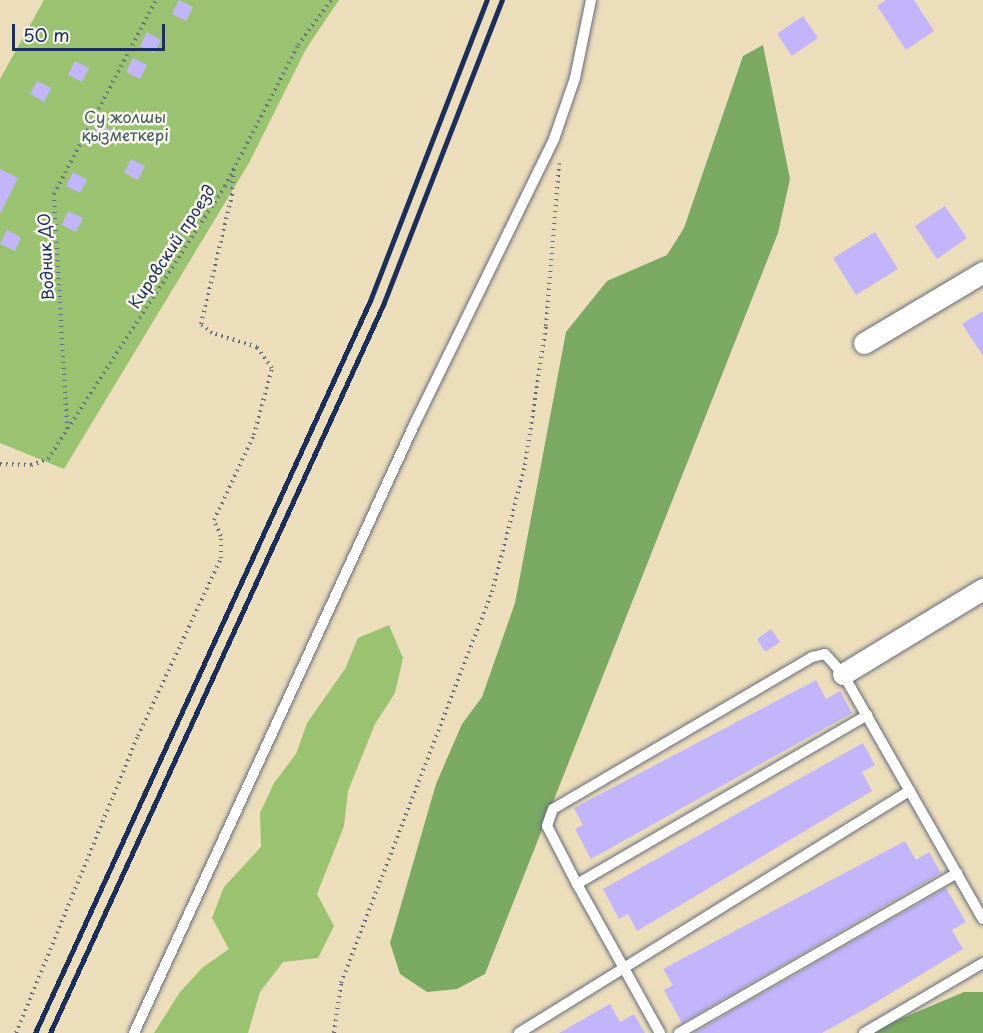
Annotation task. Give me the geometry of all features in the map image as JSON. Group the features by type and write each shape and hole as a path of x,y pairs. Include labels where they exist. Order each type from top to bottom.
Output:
{"street":[{"path":"864,344 983,272"},
{"path":"843,674 983,589"}],"lane":[{"path":"134,1033 410,434 555,139 575,78 591,0"},
{"path":"660,1033 547,826 553,809 819,654 831,656 843,674 983,919"},
{"path":"577,884 867,715"},
{"path":"519,1033 910,791"},
{"path":"679,1033 957,873"},
{"path":"864,1033 983,963"}],"path":[{"name":"Водник ДО","path":"67,430 54,194 156,0"},
{"name":"Кировский проезд","path":"0,464 31,465 48,459 234,168 298,45 331,0"},
{"path":"334,1033 341,983 492,592 525,465 546,326 560,171 555,139"},
{"path":"16,1033 138,736 221,558 221,536 214,520 254,435 272,368 257,347 212,333 201,324 232,195 234,168"}],"green space":[{"name":"Су жолшы қызметкері","path":"44,0 339,0 306,49 249,163 64,469 0,443 0,79"},
{"path":"763,45 790,179 778,233 485,974 457,989 427,992 400,974 390,943 436,784 462,724 482,697 515,603 566,332 607,281 667,255 684,228 743,56"},
{"path":"389,625 403,658 395,693 375,724 348,791 344,826 317,894 334,926 318,958 283,962 260,992 248,1033 154,1033 180,992 202,968 229,949 212,918 224,887 261,847 260,813 274,783 296,754 307,723 345,669 358,638"},
{"path":"964,992 983,992 983,1033 867,1033"}],"building":[{"path":"179,0 193,7 186,21 172,14"},
{"path":"886,0 914,0 934,31 906,50 877,6"},
{"path":"803,16 818,38 792,56 777,34"},
{"path":"147,32 161,40 154,53 140,46"},
{"path":"133,58 147,65 140,79 126,72"},
{"path":"75,61 89,68 82,82 68,75"},
{"path":"37,81 51,88 44,102 30,94"},
{"path":"99,123 113,131 106,144 92,137"},
{"path":"131,159 145,166 138,180 124,173"},
{"path":"0,169 18,178 0,214"},
{"path":"73,172 87,180 80,193 66,186"},
{"path":"945,206 967,238 937,259 915,226"},
{"path":"68,211 83,218 76,232 62,225"},
{"path":"7,230 21,237 15,251 0,244"},
{"path":"875,232 898,269 856,295 833,258"},
{"path":"983,311 983,356 962,324"},
{"path":"771,629 780,642 765,652 757,639"},
{"path":"816,680 826,699 840,691 852,713 591,859 575,829 583,825 574,808"},
{"path":"863,743 875,765 862,772 872,791 637,931 628,914 619,919 603,889"},
{"path":"905,841 916,860 929,852 941,873 682,1023 664,990 673,985 663,969"},
{"path":"946,888 966,922 952,930 963,949 865,1009 822,1033 694,1033"},
{"path":"610,1004 620,1022 634,1014 645,1033 559,1033"}],"railway":[{"path":"35,1033 370,301 487,0"},
{"path":"50,1033 383,305 502,0"}]}
